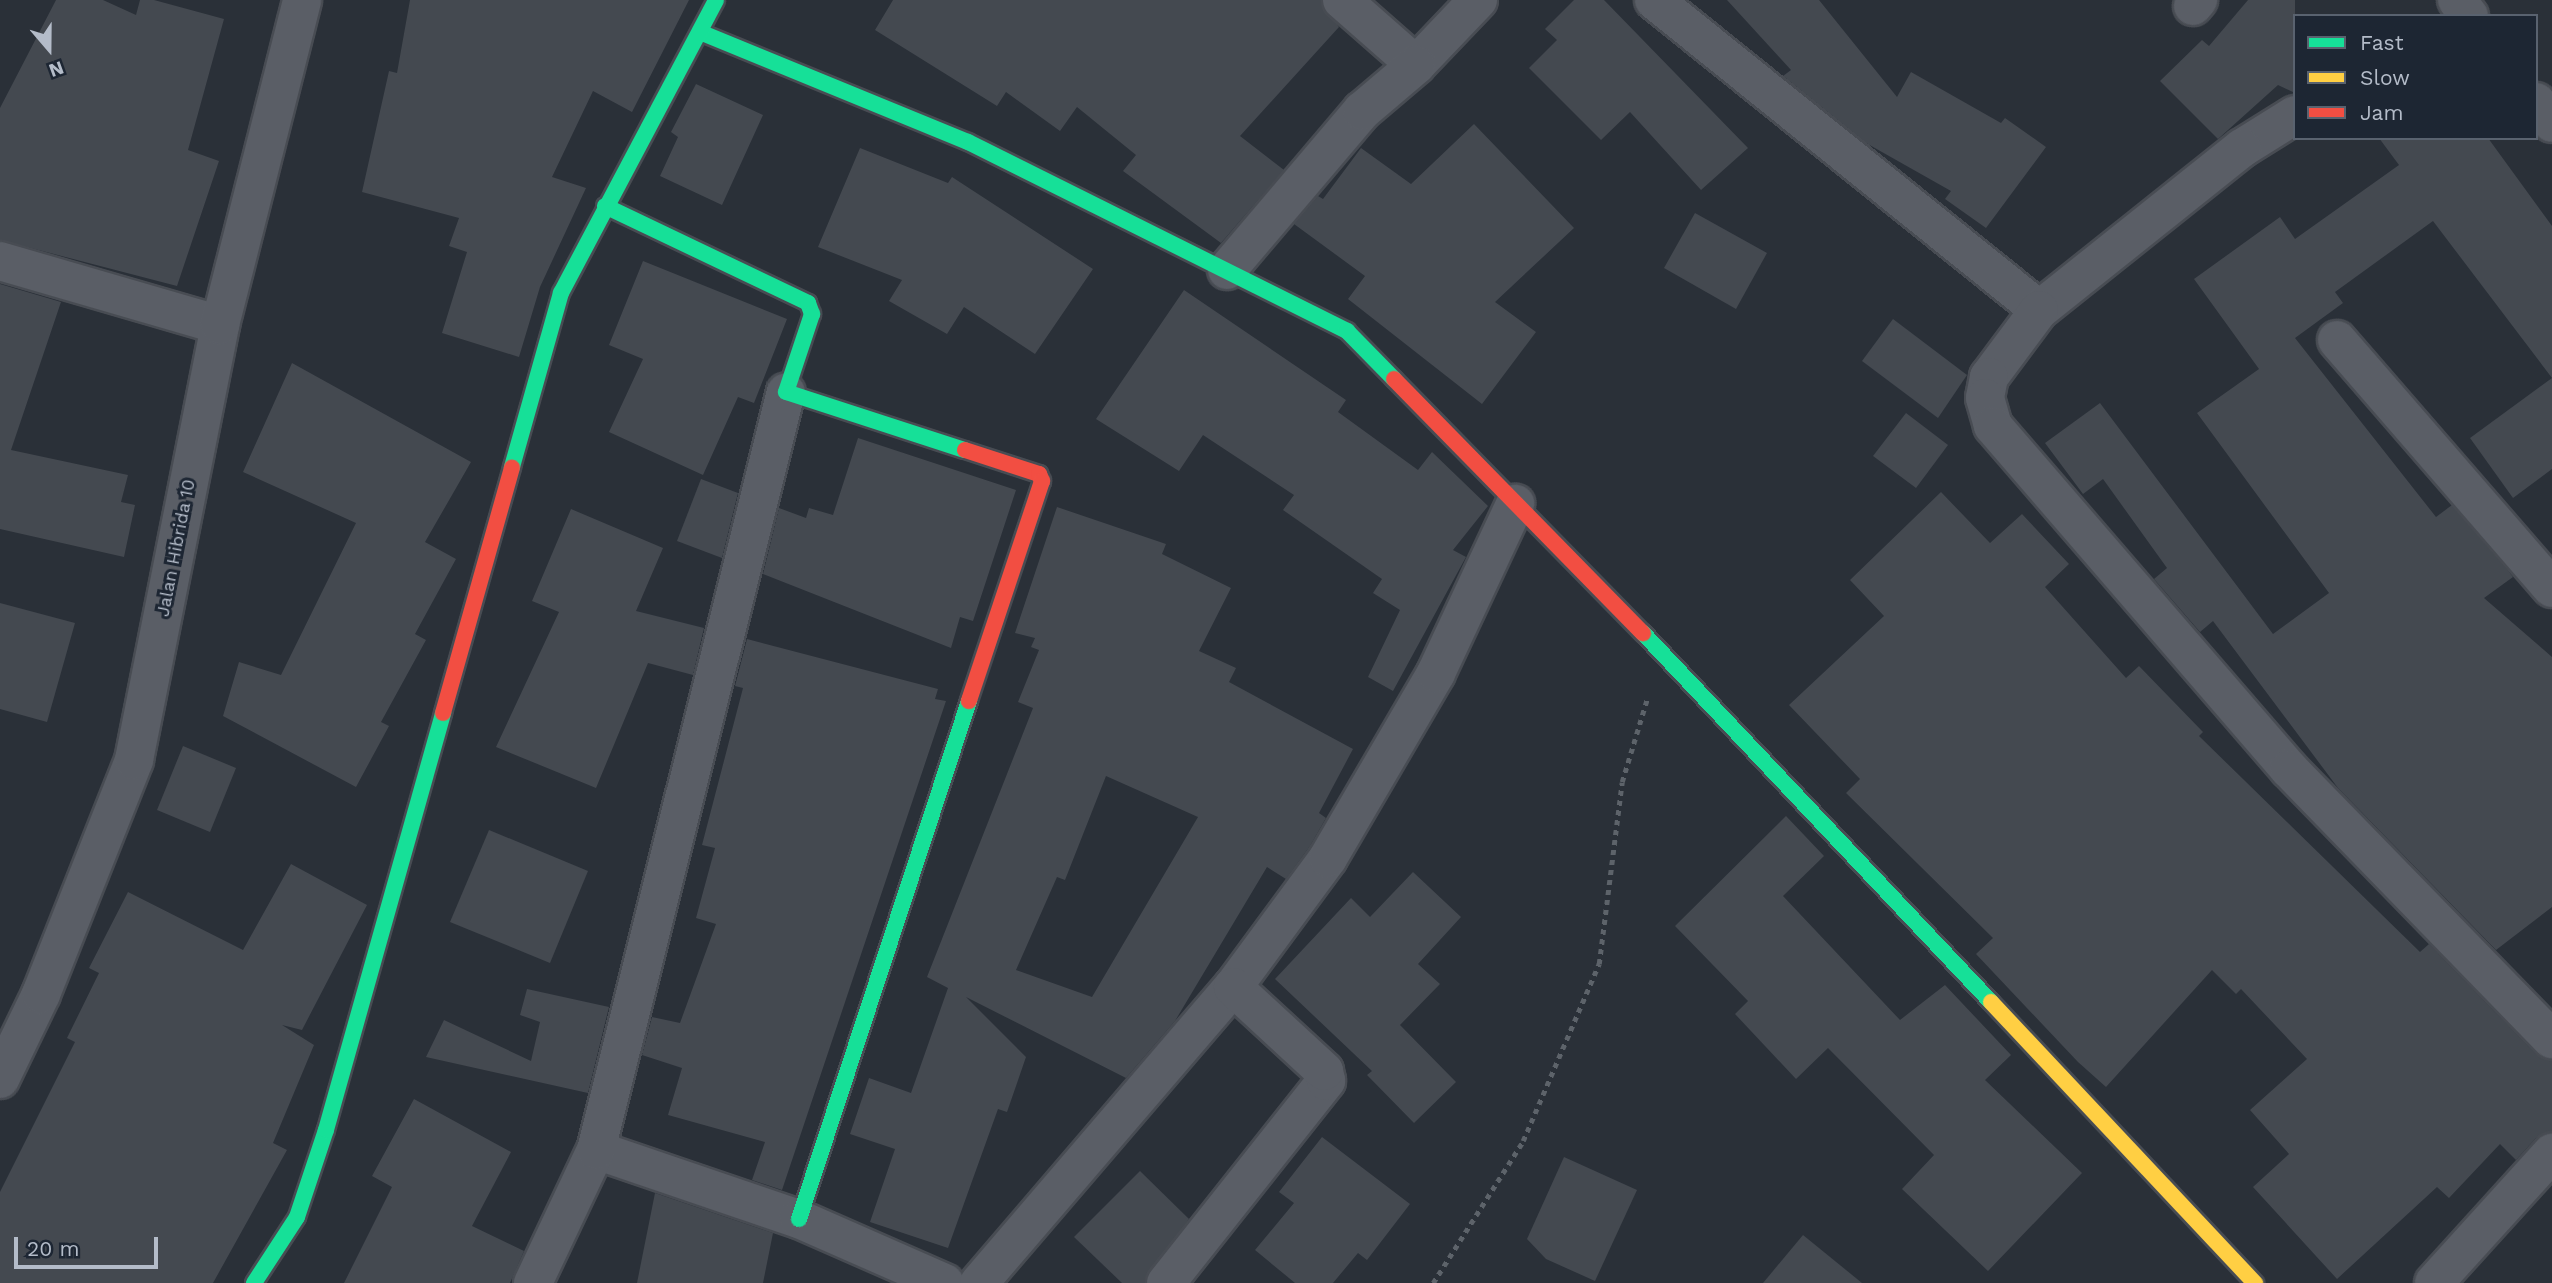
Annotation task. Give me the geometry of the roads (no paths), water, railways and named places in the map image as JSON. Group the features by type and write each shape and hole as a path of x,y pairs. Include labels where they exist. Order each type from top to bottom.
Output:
{"street":[{"name":"Jalan Hibrida 10","path":"0,1079 41,994 134,760 220,325 302,0"},
{"path":"254,1283 298,1217 326,1130 561,293 605,206 702,33 716,0"},
{"path":"1342,0 1416,65"},
{"path":"1227,270 1362,111 1416,65 1478,0"},
{"path":"1654,0 2039,310"},
{"path":"702,33 968,142 1347,331 1678,668 2255,1283"},
{"path":"2538,105 2552,123"},
{"path":"2293,116 2242,148 2039,310 1989,377 1985,398 1993,426 2289,769 2552,1039"},
{"path":"533,1283 596,1150 786,392 812,314 808,303 605,206"},
{"path":"0,261 220,325"},
{"path":"2337,340 2552,588"},
{"path":"786,392 1039,474 1042,481 799,1219"},
{"path":"979,1283 1233,987 1335,847 1436,673 1515,504"},
{"path":"1166,1283 1326,1081 1324,1071 1233,987"},
{"path":"596,1150 799,1219 945,1283"},
{"path":"2434,1283 2544,1173"}]}
